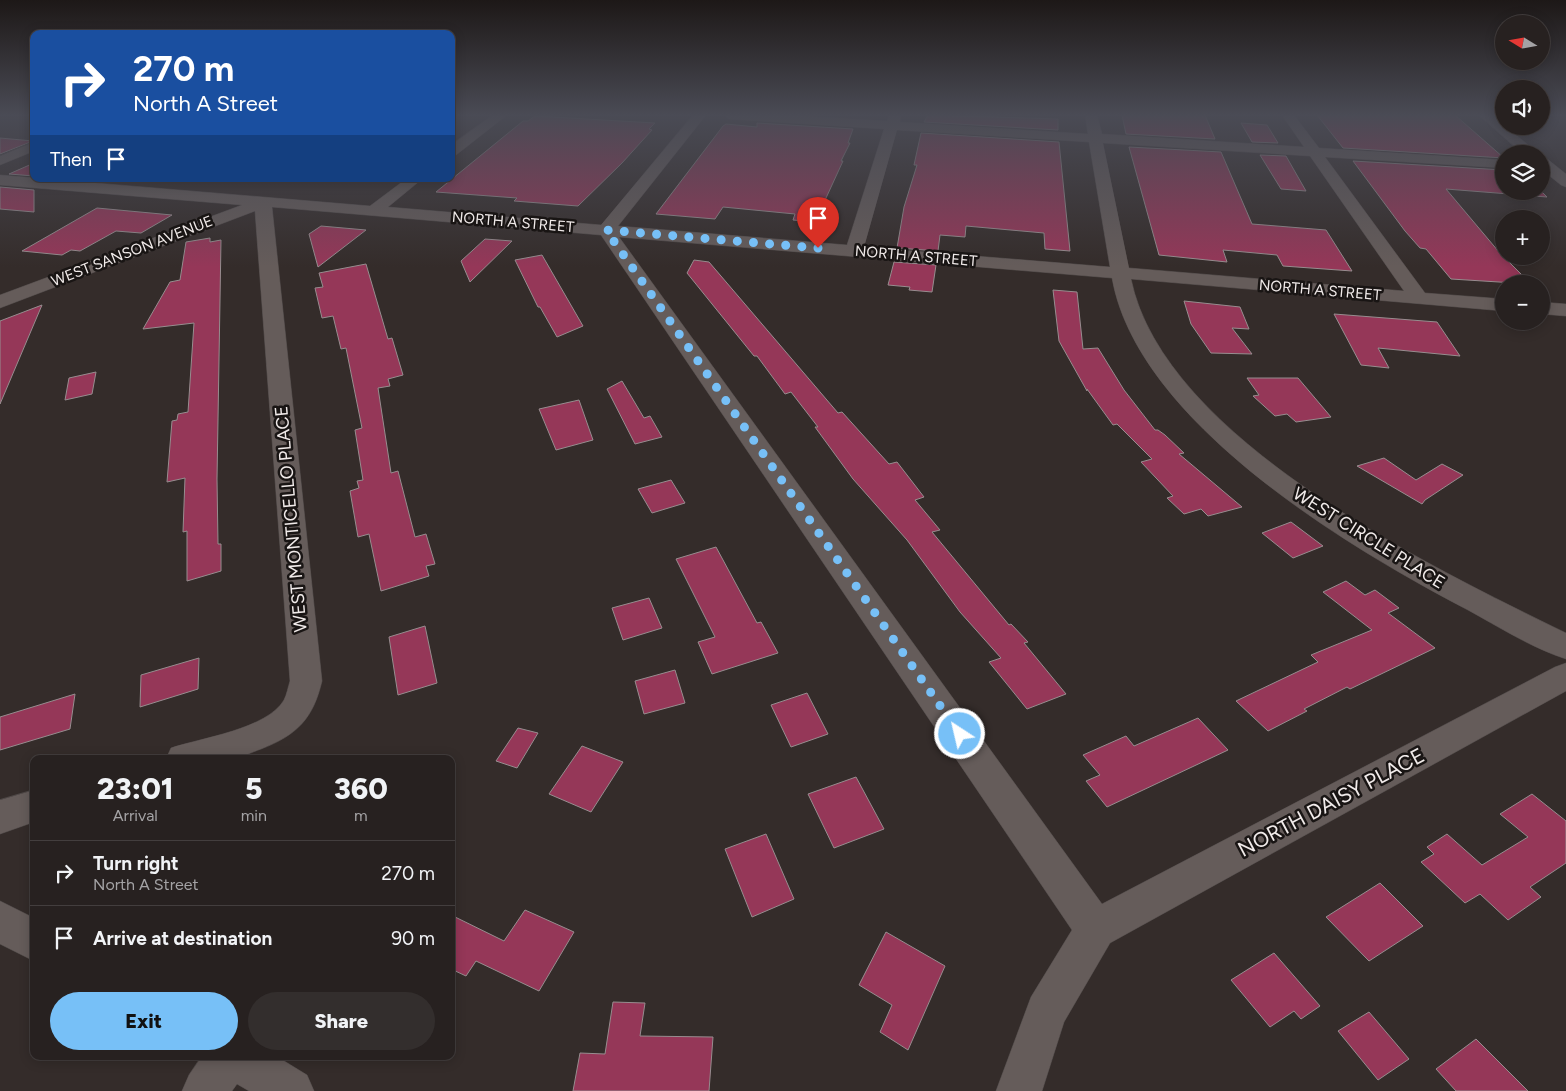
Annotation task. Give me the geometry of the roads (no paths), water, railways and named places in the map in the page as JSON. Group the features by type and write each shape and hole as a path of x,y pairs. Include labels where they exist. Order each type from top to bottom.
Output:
{"street":[{"path":"658,166 606,230 1096,929 1046,1012 1019,1091"},
{"path":"854,251 880,166"},
{"name":"WEST CIRCLE PLACE","path":"1101,166 1129,310 1145,344 1173,382 1217,429 1282,483 1353,532 1457,592 1566,647"},
{"path":"1325,166 1419,298"},
{"path":"1551,166 1566,168"},
{"path":"1550,170 1566,182"},
{"name":"NORTH A STREET","path":"0,180 1495,304"},
{"path":"160,193 181,182"},
{"path":"372,211 411,182"},
{"name":"WEST SANSON AVENUE","path":"0,302 264,202"},
{"name":"WEST MONTICELLO PLACE","path":"195,755 258,735 278,726 293,714 302,698 306,681 263,217 264,202"},
{"path":"1550,309 1566,310"},
{"name":"NORTH DAISY PLACE","path":"1096,929 1566,676"},
{"path":"0,817 30,807"},
{"path":"0,921 30,939"},
{"path":"205,1091 226,1060"},
{"path":"241,1060 291,1091"}]}
